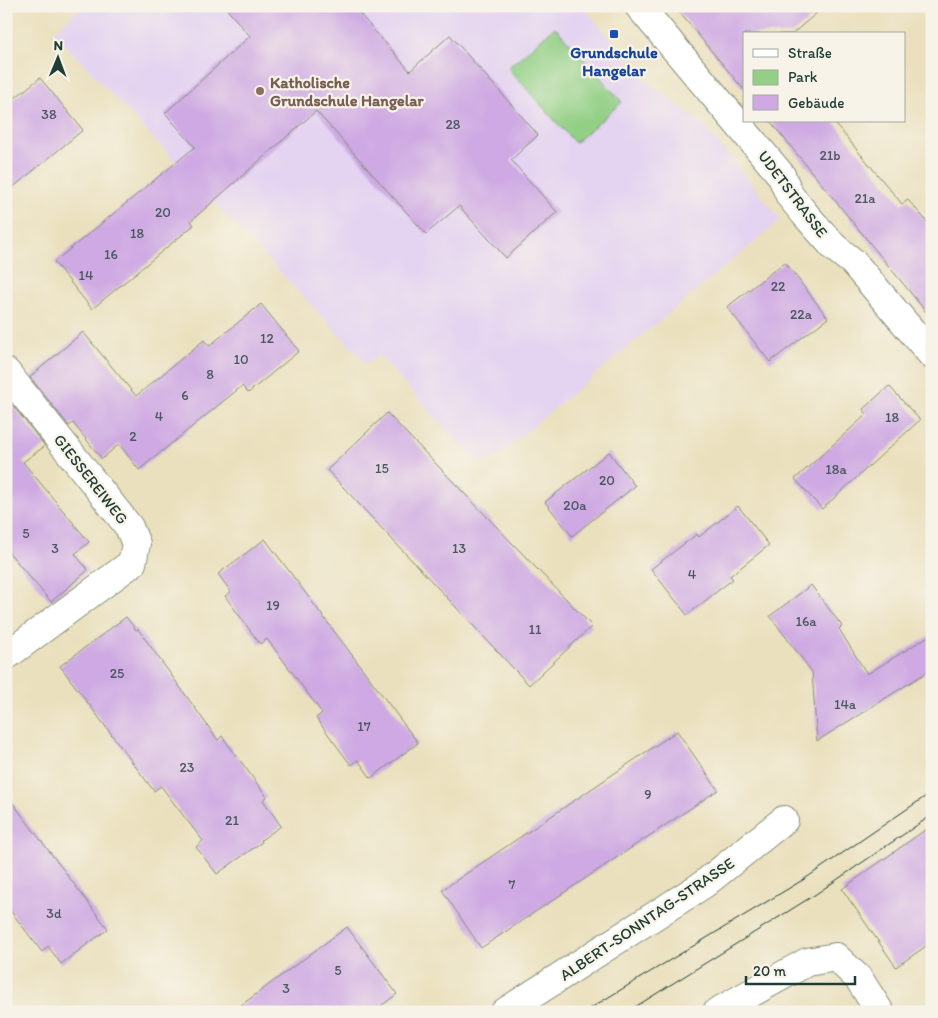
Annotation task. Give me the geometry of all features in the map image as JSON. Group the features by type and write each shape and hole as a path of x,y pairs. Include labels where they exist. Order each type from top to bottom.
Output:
{"street":[{"name":"UDETSTRASSE","path":"639,6 781,175 790,196 834,247 852,262 932,355"},
{"name":"GIESSEREIWEG","path":"6,372 129,527 136,544 132,563 6,656"},
{"name":"ALBERT-SONNTAG-STRASSE","path":"505,1012 704,884 784,820"},
{"path":"717,1012 806,962 836,957 859,979 880,1012"}],"shaded area":[{"path":"83,6 583,6 644,79 704,126 781,220 496,457 488,461 479,461 472,458 379,355 367,364 53,32"}],"green space":[{"path":"555,27 622,102 575,143 508,68"}],"building":[{"path":"224,6 353,6 410,71 450,35 538,135 511,160 557,212 506,258 459,206 426,234 316,111 191,221 194,225 92,309 54,262 195,147 165,113 250,36"},
{"path":"674,6 825,6 794,32 743,32 743,89"},
{"path":"40,78 83,130 6,193 6,105"},
{"path":"771,122 834,122 902,204 908,200 932,227 932,319"},
{"path":"785,262 828,318 770,362 727,307"},
{"path":"261,304 299,351 248,393 242,386 139,470 119,444 102,459 73,423 69,426 30,377 83,332 136,396 204,340 209,346"},
{"path":"889,386 920,420 822,509 795,479 867,414 863,409"},
{"path":"6,397 45,446 23,462 89,542 75,554 88,570 51,602 6,549"},
{"path":"387,413 592,626 529,685 327,470"},
{"path":"609,452 635,486 572,536 545,502"},
{"path":"738,506 769,545 730,576 733,579 687,615 651,569 697,534 699,537"},
{"path":"265,539 418,743 371,778 358,760 351,765 316,718 322,713 280,656 267,639 260,644 225,596 231,592 218,574"},
{"path":"811,585 842,626 839,629 867,674 932,634 932,669 817,741 812,672 770,616"},
{"path":"126,617 136,630 138,629 218,740 222,736 267,797 263,800 281,826 217,874 196,847 203,841 161,786 154,791 60,666"},
{"path":"677,731 718,790 481,948 442,890"},
{"path":"6,794 108,929 61,964 48,946 42,952 6,905"},
{"path":"932,825 932,942 896,967 842,889"},
{"path":"347,927 397,994 373,1012 232,1012"}],"tram line":[{"path":"584,1012 806,878 932,792"},
{"path":"627,1012 816,894 932,815"}],"place":[{"name":"Grundschule Hangelar","path":"614,34"},
{"name":"Katholische Grundschule Hangelar","path":"260,91"}]}
